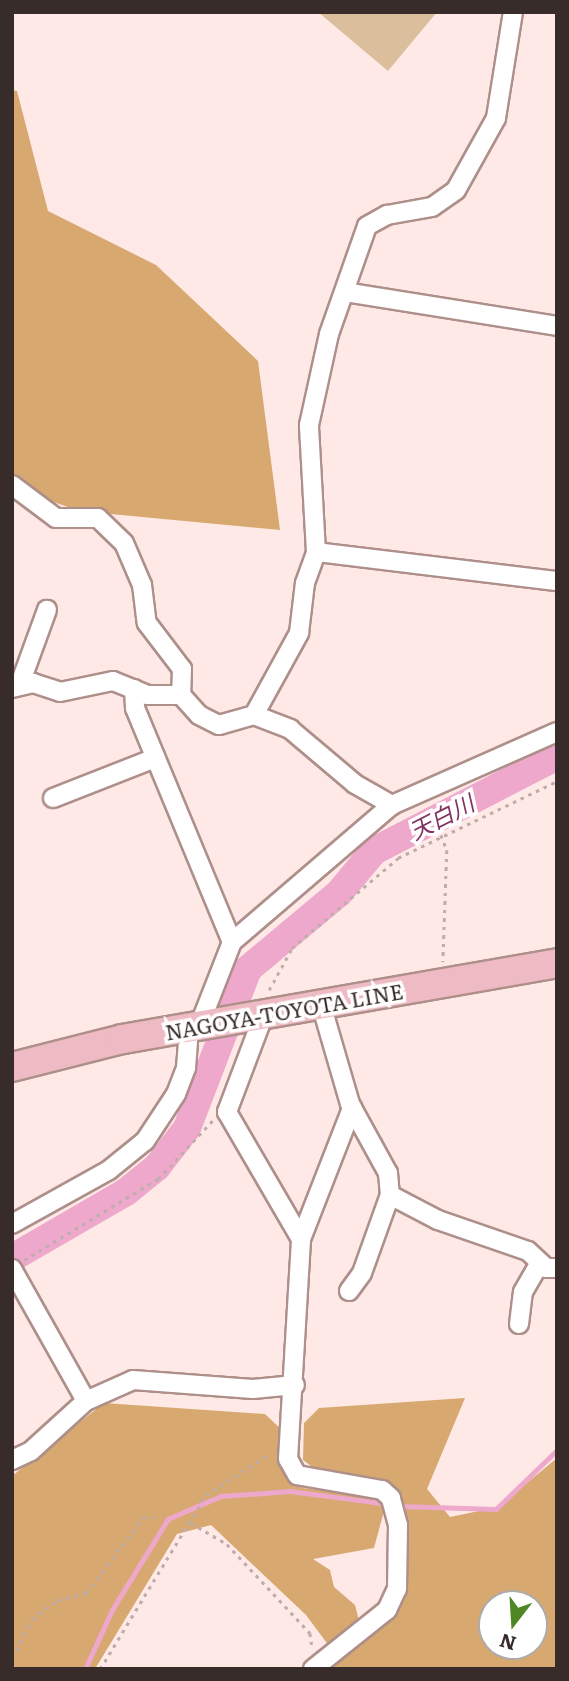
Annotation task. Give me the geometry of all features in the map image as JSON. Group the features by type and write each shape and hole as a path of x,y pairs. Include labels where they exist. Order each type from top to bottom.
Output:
{"main road":[{"name":"NAGOYA-TOYOTA LINE","path":"12,1067 198,1026 557,963"}],"street":[{"path":"12,485 56,518 98,518 124,543 142,585 147,623 182,669 181,695 208,722 243,722 254,715 299,633 305,583 316,552 309,425 345,292 367,226 387,215 432,207 456,190 496,118 513,12"},
{"path":"345,292 557,326"},
{"path":"316,552 557,581"},
{"path":"47,610 16,686 60,692 113,681 134,690 163,697 181,695"},
{"path":"134,690 155,758 232,942"},
{"path":"254,715 290,729 355,784 392,805"},
{"path":"12,1224 109,1170 145,1141 176,1094 198,1026 232,942 392,805 557,732"},
{"path":"53,798 155,758"},
{"path":"321,1004 352,1108 388,1173 390,1195 362,1273 349,1291"},
{"path":"257,1016 228,1108 239,1139 301,1238"},
{"path":"313,1669 387,1610 397,1589 396,1512 382,1490 297,1475 288,1459 295,1385 301,1238 352,1108"},
{"path":"390,1195 438,1220 528,1251 548,1265 523,1292 519,1324"},
{"path":"12,1268 86,1401"},
{"path":"12,1460 31,1451 86,1401 132,1380 253,1389 295,1385"}],"path":[{"path":"257,1016 280,962 292,948 398,858 557,781"},
{"path":"442,835 447,850 442,983"},
{"path":"12,1268 158,1179 228,1108"},
{"path":"101,1668 190,1523 218,1486 289,1442"},
{"path":"12,1658 32,1619 58,1600 86,1594 143,1518 157,1518"},
{"path":"190,1523 227,1544 310,1633 310,1646 336,1653"}],"shaded area":[{"path":"318,12 437,12 388,71"},
{"path":"12,90 17,91 48,211 156,265 258,361 280,530 79,511 12,487"},
{"path":"465,1398 427,1489 450,1517 498,1507 557,1458 557,1669 331,1669 393,1614 396,1498 311,1466 303,1460 304,1423 319,1408"},
{"path":"104,1403 265,1414 284,1432 280,1466 289,1481 303,1488 377,1498 384,1511 374,1548 313,1559 330,1570 334,1587 355,1605 359,1621 329,1646 306,1615 211,1525 177,1534 95,1669 12,1669 12,1476"}],"waterway":[{"name":"天白川","path":"12,1258 126,1192 157,1167 187,1128 248,969 339,893 374,851 557,756"},
{"path":"398,1506 496,1509 557,1450"},
{"path":"85,1669 112,1610 168,1519 221,1496 290,1491 389,1504"}]}
